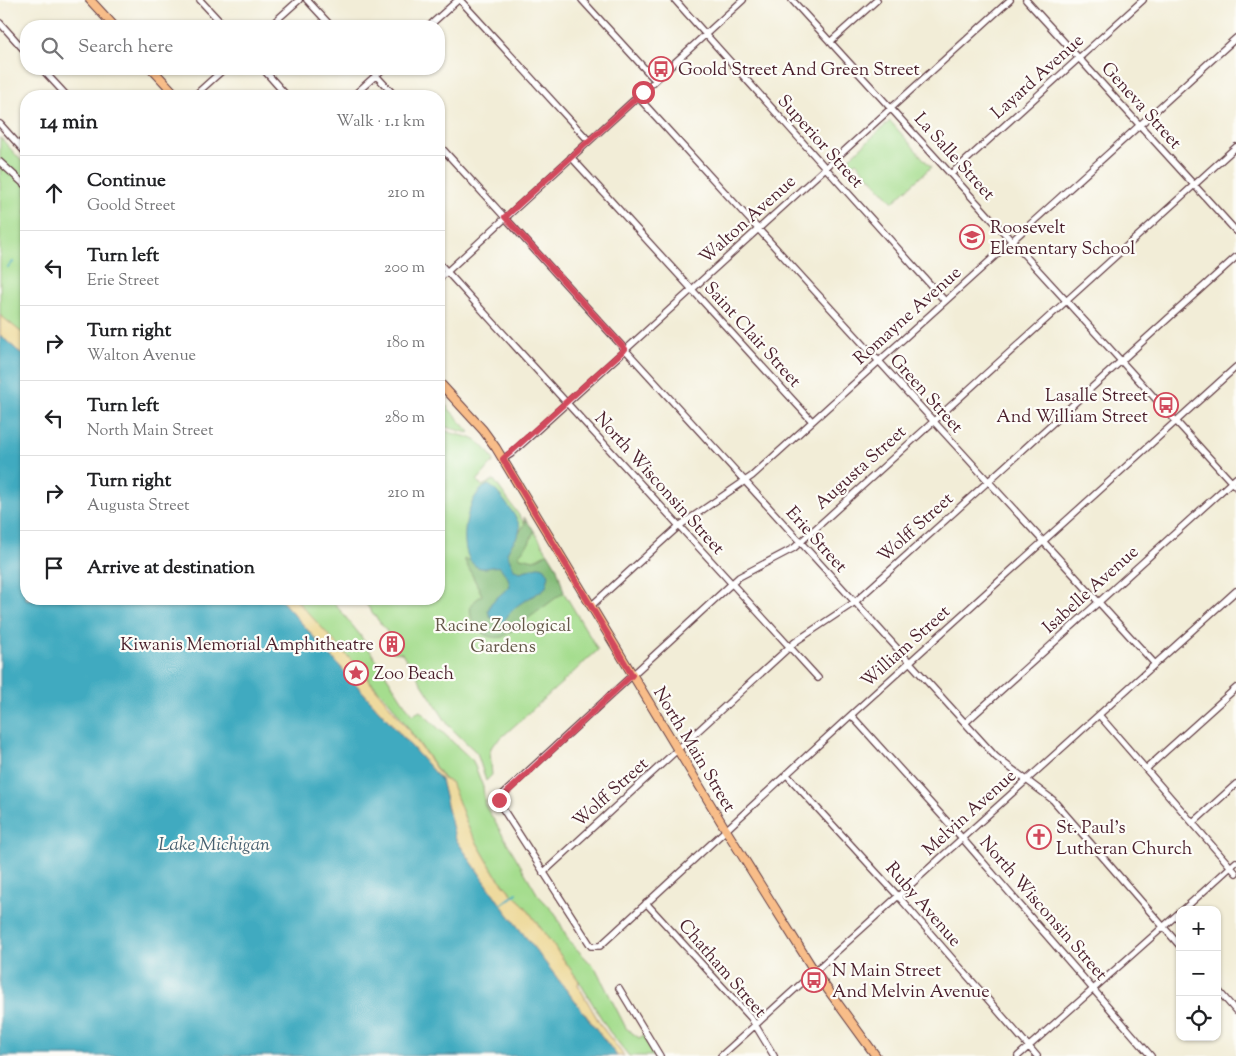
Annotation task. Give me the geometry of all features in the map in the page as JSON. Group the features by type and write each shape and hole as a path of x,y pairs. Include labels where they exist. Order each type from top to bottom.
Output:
{"main road":[{"path":"90,0 108,20"},
{"path":"158,75 171,90"},
{"name":"North Main Street","path":"445,389 483,430 503,459 726,830 815,972 876,1056"}],"street":[{"path":"200,0 218,20"},
{"path":"277,20 299,0"},
{"path":"307,0 325,20"},
{"path":"437,20 459,0 589,141"},
{"path":"582,0 656,80"},
{"name":"Superior Street","path":"675,0 945,301"},
{"path":"446,272 743,0"},
{"name":"La Salle Street","path":"792,0 1176,422 1234,480 1236,487"},
{"path":"830,42 877,0"},
{"name":"Walton Avenue","path":"503,459 567,404 625,349 1010,0"},
{"name":"Geneva Street","path":"1026,0 1236,231"},
{"name":"Layard Avenue","path":"951,174 1143,0"},
{"path":"0,23 20,45"},
{"name":"Romayne Avenue","path":"591,606 679,526 745,481 1236,38"},
{"path":"48,75 61,90"},
{"path":"201,90 217,75"},
{"path":"268,75 282,90"},
{"path":"361,90 376,76 389,90"},
{"name":"Green Street","path":"638,96 1154,664"},
{"path":"0,124 20,146"},
{"name":"Augusta Street","path":"543,874 499,800 732,584 800,542 1236,147"},
{"name":"Erie Street","path":"445,151 996,757 1053,800 1176,941"},
{"name":"Saint Clair Street","path":"571,157 812,421"},
{"path":"0,162 20,180"},
{"name":"Wolff Street","path":"543,874 789,647 855,602 1236,257"},
{"name":"North Wisconsin Street","path":"446,272 818,678"},
{"name":"William Street","path":"543,874 591,946 594,948 600,946 786,774 1236,368"},
{"name":"Isabelle Avenue","path":"965,723 1234,480"},
{"name":"Melvin Avenue","path":"721,1056 1236,591"},
{"path":"1146,769 1236,688"},
{"name":"North Wisconsin Street","path":"851,715 962,838 1151,1056"},
{"path":"1099,715 1236,874"},
{"name":"Ruby Avenue","path":"786,774 898,896 1037,1056"},
{"path":"1193,824 1236,784"},
{"path":"1187,906 1236,862"},
{"name":"Chatham Street","path":"646,903 751,1018 774,1056"},
{"path":"1018,1056 1176,916"},
{"path":"618,988 660,1056"},
{"path":"1221,994 1236,1011"}],"green space":[{"path":"890,121 931,167 893,202 856,162 850,166 846,161"},
{"path":"0,137 20,159 20,353 0,335"},
{"path":"445,405 470,432 445,427"},
{"name":"Racine Zoological Gardens","path":"445,431 469,437 481,444 494,461 477,481 482,486 494,480 528,528 531,526 557,568 560,586 598,650 492,746 490,751 492,775 486,781 477,753 449,726 402,653 393,652 384,641 388,633 367,605 445,605"},
{"path":"524,517 534,531 529,543 519,554 520,557 534,560 548,553 557,568 564,592 503,637 496,638 483,634 474,624 470,611 471,604 482,595 464,559 470,560 509,547 525,524"},
{"path":"300,605 336,605 360,635 412,715 420,711 473,761 483,787 485,805 538,895 555,913 569,941 596,969 626,1028 639,1038 644,1035 656,1056 629,1056 609,1031 579,981 524,905 495,874 469,829 451,783 444,779 392,705"}],"sand":[{"path":"0,315 20,331 20,353 0,335"},
{"path":"285,605 301,605 315,620 392,708 443,779 451,782 469,829 495,874 524,905 579,981 578,985 602,1027 624,1056 617,1056 501,905 455,838 441,780"}],"water":[{"name":"Lake Michigan","path":"0,335 20,353 20,605 285,605 441,780 455,838 501,905 617,1056 0,1056"},
{"path":"488,485 501,497 519,524 518,535 507,553 514,569 520,572 541,566 545,568 549,575 546,587 518,605 504,621 498,623 490,616 488,611 491,603 510,586 508,578 500,567 481,568 474,565 469,558 465,535 469,510 474,499 480,490"}],"waterway":[{"path":"8,267 13,262"},
{"path":"501,905 517,893"}],"place":[{"name":"Goold Street And Green Street","path":"661,69"},
{"name":"Roosevelt Elementary School","path":"972,237"},
{"name":"Lasalle Street And William Street","path":"1166,405"},
{"name":"Kiwanis Memorial Amphitheatre","path":"392,644"},
{"name":"Zoo Beach","path":"356,673"},
{"name":"St. Paul's Lutheran Church","path":"1039,837"},
{"name":"N Main Street And Melvin Avenue","path":"814,980"}],"route":[{"path":"499,800 502,794 632,675 503,459 511,454 625,349 505,217 643,92"}]}
